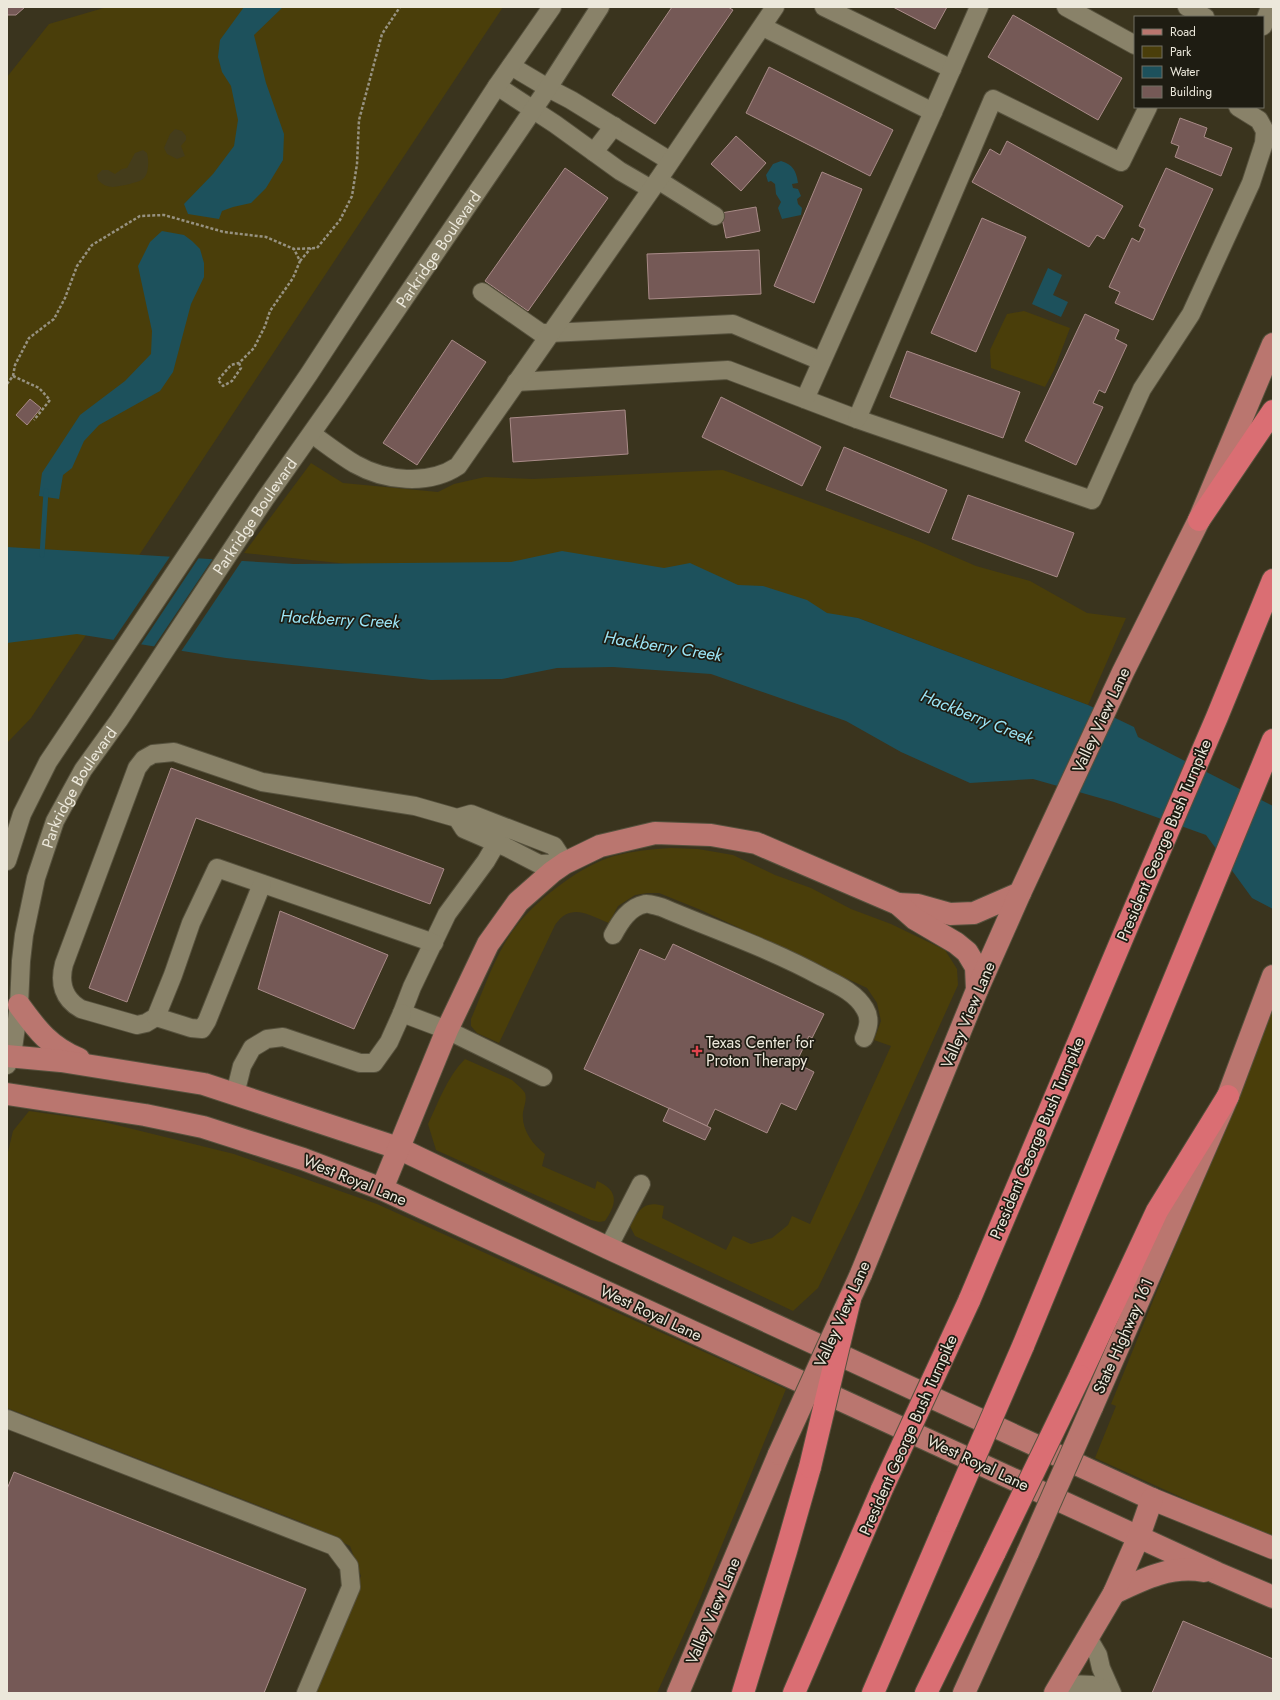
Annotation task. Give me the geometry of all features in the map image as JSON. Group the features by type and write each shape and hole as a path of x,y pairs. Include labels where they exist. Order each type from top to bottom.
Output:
{"highway":[{"path":"1199,520 1273,411"},
{"name":"President George Bush Turnpike","path":"794,1693 882,1489 969,1301 1217,717 1273,580"},
{"path":"873,1693 1023,1346 1272,741"},
{"path":"926,1693 1080,1376 1157,1211 1228,1096"},
{"path":"743,1693 810,1467 850,1299"}],"main road":[{"name":"Valley View Lane","path":"678,1693 779,1454 861,1274 977,990 1020,893 1123,672 1199,520 1273,344"},
{"path":"382,1189 447,1030 488,944 518,902 552,872 565,863 600,846 655,833 711,835 756,843 898,904 914,919 956,943 967,952 976,967 977,990"},
{"path":"898,904 918,905 950,914 974,913 1020,893"},
{"name":"State Highway 161","path":"964,1693 1028,1552 1228,1096 1273,976"},
{"path":"19,1005 37,1030 63,1052 93,1066"},
{"path":"8,1059 61,1061 204,1084 398,1148 608,1248 1152,1499 1273,1548"},
{"name":"West Royal Lane","path":"7,1094 130,1113 203,1127 303,1159 382,1189 1217,1573 1273,1597"},
{"path":"1058,1689 1087,1636 1114,1593 1139,1536 1152,1499"},
{"path":"1114,1593 1146,1577 1170,1570 1198,1570 1217,1573"}],"street":[{"path":"7,861 8,854 26,807 48,762 309,374 497,86 552,7"},
{"name":"Parkridge Boulevard","path":"8,1059 19,1005 24,935 36,878 55,821 83,770 119,720 265,500 312,434 548,88 600,7"},
{"path":"312,434 354,463 383,475 408,479 421,478 442,474 458,466 763,27 775,7"},
{"path":"824,7 952,69"},
{"path":"805,399 979,7"},
{"path":"1066,7 1134,44"},
{"path":"1187,7 1203,16"},
{"path":"1264,23 1270,7"},
{"path":"763,27 933,112"},
{"path":"511,66 571,100 670,161"},
{"path":"497,86 533,109 620,171 654,184 715,216"},
{"path":"858,419 993,99 1121,162 1148,108"},
{"path":"516,382 728,370 858,419 1092,500 1142,389 1191,314 1251,183 1264,143 1266,131 1259,120 1240,108"},
{"path":"594,152 614,126"},
{"path":"482,292 541,333 733,324 821,361"},
{"path":"434,943 217,868 191,923 173,975 156,1017 146,1023 138,1025 81,1010 64,992 61,981 64,964 136,768 144,759 153,754 174,752 262,782 415,806 457,818 464,829 501,835 538,864 565,863"},
{"path":"235,1094 242,1066 252,1048 267,1039 282,1037 360,1063 374,1063 389,1042 412,987 447,914 486,861 501,835"},
{"path":"156,1017 190,1028 202,1029 207,1021 262,884"},
{"path":"612,935 622,919 633,909 646,904 661,907 752,944 809,969 856,997 866,1010 869,1024 864,1038"},
{"path":"402,1013 447,1030 543,1077"},
{"path":"608,1248 641,1184"},
{"path":"7,1418 334,1546 349,1566 351,1587 306,1693"},
{"path":"1087,1636 1098,1655 1101,1668 1111,1693"},
{"path":"1058,1689 1090,1685 1104,1688 1111,1693"}],"path":[{"path":"7,384 13,376 15,365 29,338 54,318 65,298 77,266 92,245 140,216 164,215 224,232 266,237 294,249 317,248 340,220 352,196 357,164 360,120 382,34 400,7"},
{"path":"239,363 241,368 232,381 223,386 218,380 231,365 239,363 254,348 266,326 270,311 293,278 300,261 311,248"},
{"path":"294,249 300,261"},
{"path":"13,376 39,388 50,400 34,420"}],"green space":[{"path":"107,7 503,7 31,718 7,743 7,77 49,24"},
{"path":"1024,311 1070,328 1054,370 1045,387 991,368 990,350 1007,314"},
{"path":"311,463 343,483 438,492 454,484 485,477 533,479 723,470 918,541 976,566 1030,581 1087,613 1126,618 1088,705 858,618 244,553"},
{"path":"671,848 698,849 733,855 775,875 811,888 851,909 891,924 945,950 957,969 958,985 861,1199 818,1288 793,1311 635,1236 630,1226 636,1215 643,1207 657,1204 664,1206 662,1218 726,1250 733,1236 751,1244 772,1238 788,1225 792,1216 810,1224 891,1046 874,1040 881,1021 877,1003 867,988 701,910 659,893 647,893 635,895 618,906 609,923 580,912 567,914 561,918 555,925 499,1043 477,1033 471,1026 471,1019 497,957 510,934 527,914 549,893 575,875 602,860 628,853"},
{"path":"1273,1006 1273,1539 1095,1458 1116,1406 1111,1404"},
{"path":"465,1059 512,1080 524,1091 526,1098 523,1112 524,1124 528,1136 545,1154 542,1166 595,1189 597,1181 609,1189 614,1198 614,1203 605,1221 599,1222 591,1220 436,1150 428,1124 448,1081"},
{"path":"29,1111 100,1121 234,1154 377,1204 786,1389 698,1603 657,1693 313,1693 361,1576 350,1546 304,1523 7,1408 7,1156 13,1131"}],"sand":[{"path":"175,129 182,131 186,136 186,140 181,146 185,156 177,159 167,154 164,148 170,134"},
{"path":"143,150 147,153 148,170 146,176 139,181 117,187 109,187 98,180 97,175 102,170 108,170 115,174 122,169 127,168 135,153"}],"water":[{"path":"244,7 283,7 254,35 266,83 284,134 283,160 266,188 251,203 222,211 219,219 188,214 184,204 213,174 234,146 238,120 231,86 222,72 218,57 220,40"},
{"path":"781,161 791,166 795,171 798,183 792,184 793,188 798,189 801,196 797,199 798,204 802,208 801,215 782,219 778,208 781,202 776,194 775,184 771,181 768,182 766,175 773,164"},
{"path":"162,231 184,235 192,241 200,249 204,263 204,277 191,304 173,372 160,391 99,425 84,441 72,468 63,475 59,499 39,496 42,473 80,415 125,381 151,354 152,331 138,266 150,242"},
{"path":"1048,268 1062,275 1053,295 1068,302 1061,317 1032,304"},
{"name":"Hackberry Creek","path":"7,547 294,564 511,562 562,551 664,568 690,563 738,585 763,586 807,600 827,613 858,618 1088,705 1134,727 1138,737 1273,806 1273,909 1252,898 1206,835 1114,802 1033,779 970,783 901,752 846,721 711,674 613,667 557,668 502,679 431,680 226,658 77,634 7,643"}],"pier":[{"path":"171,555 200,556 140,646 112,642"},
{"path":"214,557 243,559 180,653 153,648"}],"building":[{"path":"7,7 25,7 16,15 7,15"},
{"path":"672,7 728,7 733,10 655,124 612,95"},
{"path":"893,7 947,7 935,29"},
{"path":"1013,15 1122,78 1098,120 988,57"},
{"path":"769,67 893,130 870,176 746,113"},
{"path":"1180,118 1207,128 1204,137 1232,148 1221,176 1175,157 1179,146 1171,143"},
{"path":"736,136 766,163 741,191 711,164"},
{"path":"1007,141 1123,206 1104,239 1097,235 1089,247 972,182 990,149 1000,155"},
{"path":"565,168 608,198 528,311 485,281"},
{"path":"1166,168 1213,189 1153,320 1115,303 1120,292 1109,287 1132,238 1139,242 1145,229 1139,226"},
{"path":"822,172 862,189 814,303 774,286"},
{"path":"756,207 760,231 726,238 721,213"},
{"path":"982,218 1026,237 976,352 931,333"},
{"path":"759,250 761,294 649,299 647,254"},
{"path":"1085,314 1119,330 1115,339 1127,345 1105,393 1099,390 1093,403 1103,407 1076,465 1025,441"},
{"path":"452,340 486,362 417,465 383,443"},
{"path":"907,351 1020,392 1003,438 890,397"},
{"path":"721,397 821,447 802,486 702,437"},
{"path":"30,399 41,408 27,425 16,415"},
{"path":"625,410 628,454 513,462 510,418"},
{"path":"844,447 947,490 929,533 826,490"},
{"path":"968,495 1074,533 1057,577 952,539"},
{"path":"171,768 444,869 430,904 196,818 127,1002 89,988"},
{"path":"280,911 388,955 354,1029 258,989"},
{"name":"Texas Center for Proton Therapy","path":"673,944 824,1014 812,1038 809,1036 796,1063 814,1072 796,1110 781,1103 767,1133 715,1109 707,1126 584,1069 640,949 665,960"},
{"path":"669,1108 711,1128 705,1140 663,1121"},
{"path":"14,1472 306,1589 264,1693 7,1693 7,1489"},
{"path":"1183,1621 1273,1659 1273,1693 1152,1693"}],"waterway":[{"path":"42,555 46,491"}],"place":[{"name":"Texas Center for Proton Therapy","path":"697,1051"}]}
